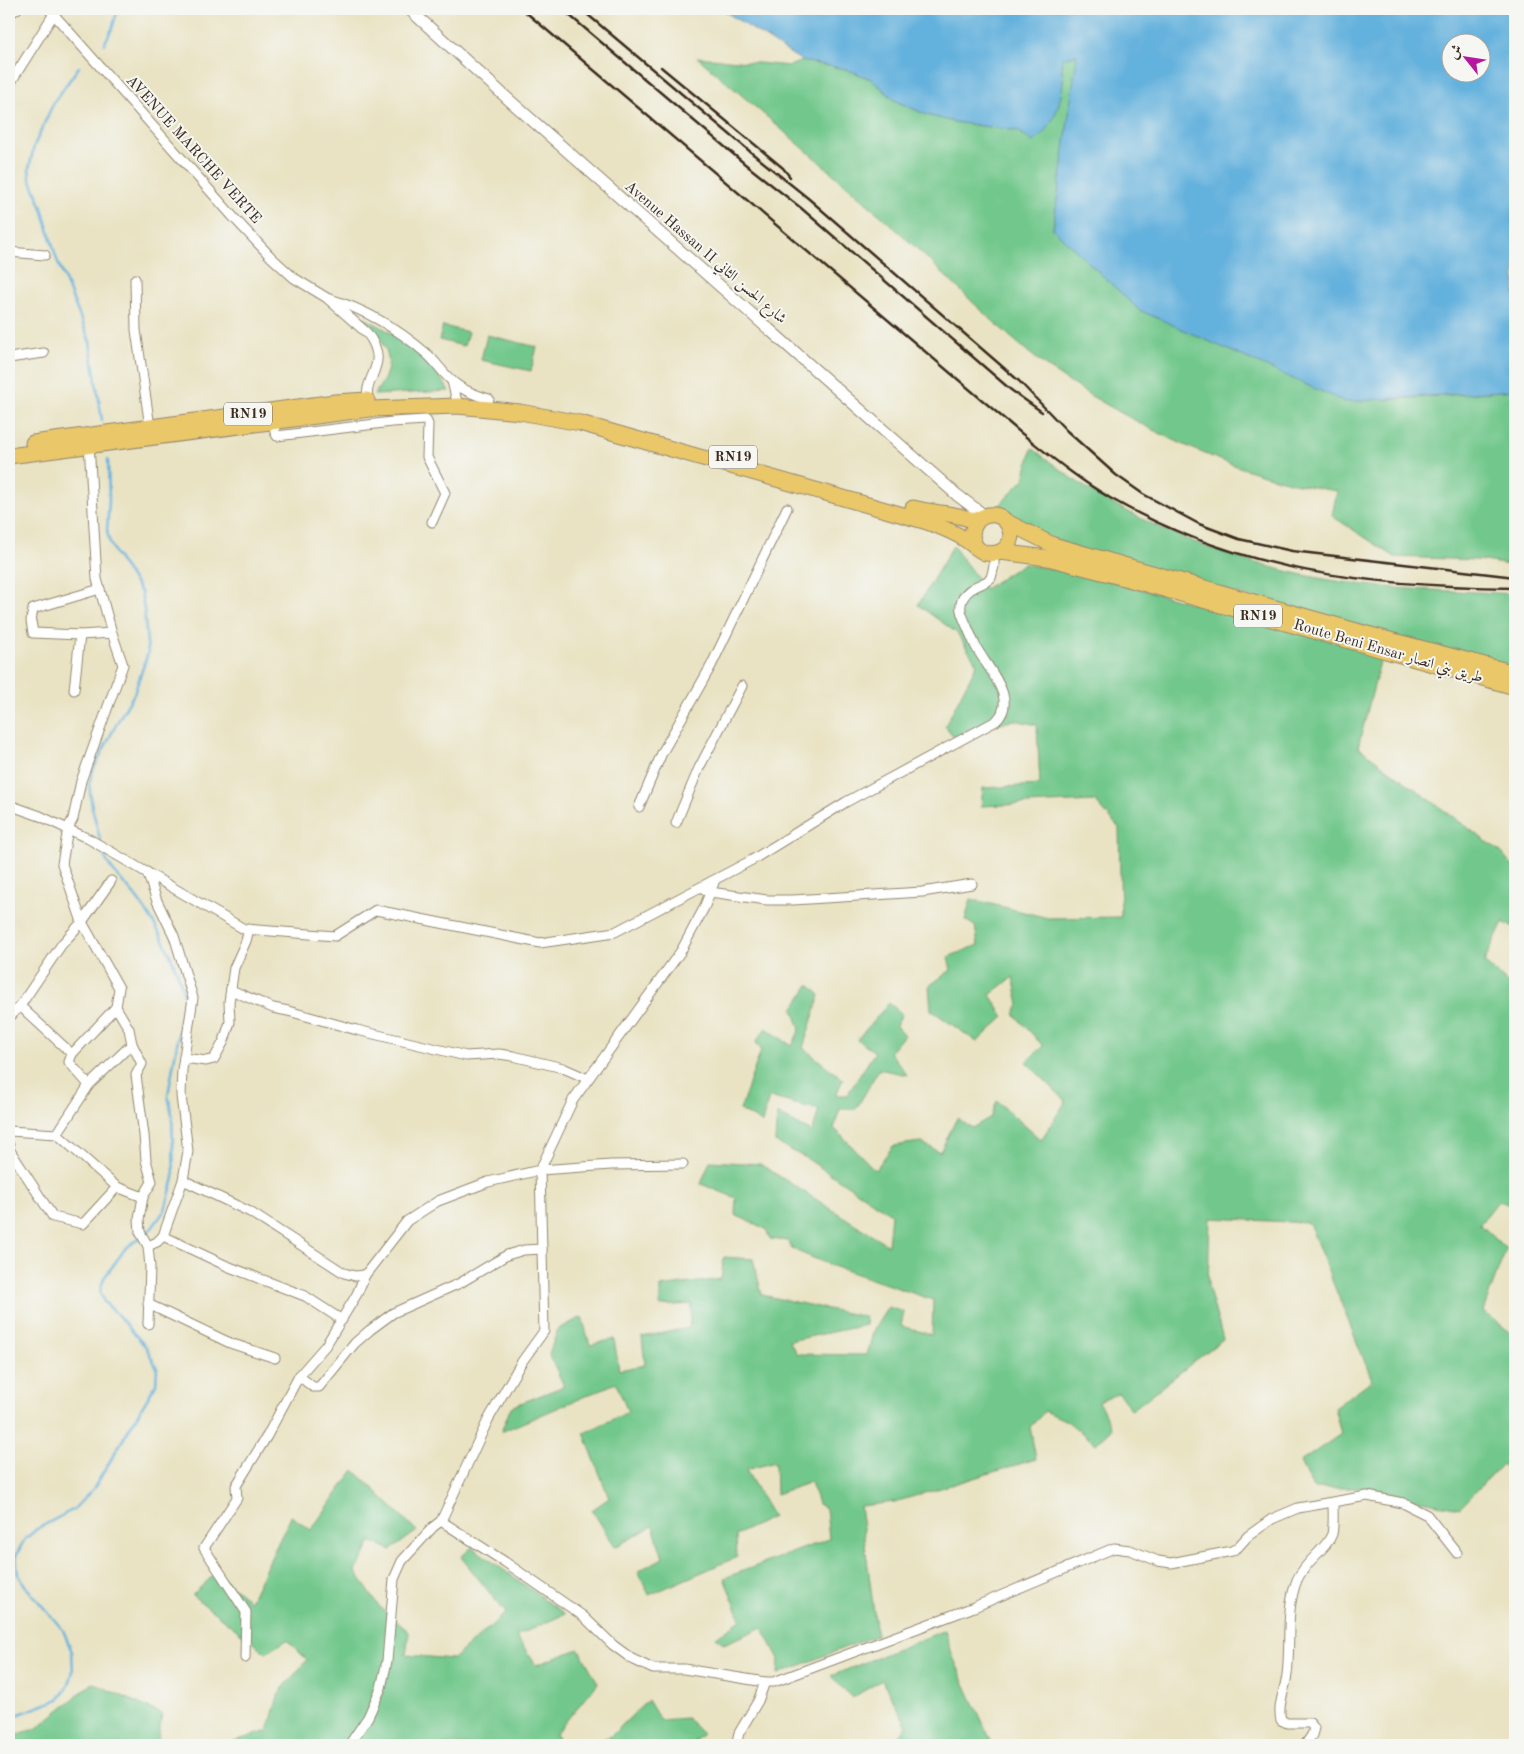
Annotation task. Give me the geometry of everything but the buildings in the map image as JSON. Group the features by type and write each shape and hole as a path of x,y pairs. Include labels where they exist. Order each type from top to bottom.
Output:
{"highway":[{"name":"RN19","path":"9,456 150,427 335,402 369,404 391,415 455,394 520,412 550,416 588,426 924,520 965,539 986,553 997,553"},
{"name":"RN19","path":"9,446 89,441 273,422 369,404 455,394 562,410 746,460 924,512 980,519 997,515 1007,522"},
{"path":"976,547 972,537 973,528 980,519"},
{"path":"997,553 1007,545 1011,536 1007,522"},
{"name":"Route Beni Ensar طريق بني انصار","path":"1007,522 1053,544 1367,634 1515,674"},
{"name":"Route Beni Ensar طريق بني انصار","path":"997,553 1048,558 1515,687"}],"street":[{"path":"9,14 17,9"},
{"name":"Avenue Hassan II شارع الحسن الثاني","path":"409,9 508,99 957,495 980,519"},
{"path":"9,85 53,11"},
{"name":"AVENUE MARCHE VERTE","path":"53,11 235,219 272,258 294,278 327,298"},
{"path":"9,252 45,255"},
{"path":"135,279 136,330 150,427"},
{"path":"327,298 367,333 376,348 377,365 367,387 369,404"},
{"path":"327,298 362,310 388,325 429,356 455,394"},
{"path":"9,358 44,353"},
{"path":"335,402 364,388 370,381"},
{"path":"273,422 274,432 277,436 391,415 426,420 428,424 428,457 445,493 432,522"},
{"path":"89,441 97,579 123,665 81,781 73,818 68,828 62,864 82,922 120,988 116,1007 72,1054 69,1062 89,1085"},
{"path":"639,807 662,753 711,666 787,508"},
{"path":"9,805 68,828 89,839 244,929 335,936 376,910 540,943 615,932 752,860 846,802 996,721 1000,717 1004,705 1003,693 975,646 960,607 963,598 970,589 991,578 997,553"},
{"path":"100,589 33,609 31,621 33,632 80,635 112,633"},
{"path":"74,690 80,635"},
{"path":"676,823 699,768 742,686"},
{"path":"147,872 157,900 174,936 193,998 184,1058 181,1096 188,1151 184,1180 163,1236 158,1242 147,1244"},
{"path":"9,1018 20,1006 62,944 82,922 111,880"},
{"path":"349,1745 368,1717 380,1688 387,1661 394,1579 402,1561 433,1527 441,1521 488,1420 521,1363 544,1331 540,1170 573,1100 681,951 696,925 715,880"},
{"path":"700,887 710,892 767,900 793,900 922,892 972,884"},
{"path":"184,1058 206,1061 214,1059 224,1041 230,1022 229,1002 234,968 246,941 249,929"},
{"path":"231,990 273,1008 357,1030 466,1056 499,1054 513,1056 558,1067 588,1079"},
{"path":"20,1006 72,1054"},
{"path":"116,1007 129,1029 132,1044 142,1064 136,1075 146,1160 152,1182 143,1197 139,1219 140,1232 147,1244 150,1267 148,1324"},
{"path":"57,1134 89,1085 132,1044"},
{"path":"9,1131 57,1134 117,1187 143,1197"},
{"path":"9,1145 9,1149 53,1217 83,1224 117,1187"},
{"path":"245,1658 246,1612 204,1548 237,1498 236,1486 267,1436 299,1376 326,1345 358,1294 365,1276 407,1221 438,1201 488,1182 540,1170 611,1165 683,1164"},
{"path":"184,1180 250,1212 344,1273 365,1276"},
{"path":"163,1236 228,1266 306,1296 342,1320"},
{"path":"299,1376 314,1387 319,1387 355,1343 393,1313 460,1283 507,1255 524,1250 542,1250"},
{"path":"148,1304 230,1343 275,1358"},
{"path":"441,1521 505,1562 583,1616 613,1645 632,1659 653,1669 684,1669 765,1682 774,1682 974,1607 1114,1548 1130,1550 1158,1561 1171,1563 1232,1551 1238,1548 1248,1536 1272,1519 1298,1508 1367,1496 1403,1503 1427,1516 1457,1553"},
{"path":"1305,1745 1312,1735 1314,1728 1310,1723 1287,1723 1281,1720 1279,1713 1287,1675 1290,1608 1292,1593 1298,1578 1307,1562 1328,1541 1332,1532 1333,1503"},
{"path":"736,1745 739,1733 758,1701 765,1682"}],"green space":[{"path":"1070,55 1078,55 1053,229 1386,400 1515,390 1515,566 1478,560 1395,557 1332,516 1337,491 1308,486 1251,471 1195,450 1142,424 1081,390 1048,368 1009,336 888,222 697,57 789,66 802,61 846,69 871,79 896,101 927,115 954,122 1018,131 1025,138 1063,81 1061,62 1063,58"},
{"path":"363,317 412,347 431,366 449,391 374,395 385,377 388,358 383,344 378,337 360,321"},
{"path":"443,326 468,332 464,346 439,340"},
{"path":"487,335 537,347 531,371 481,360"},
{"path":"1032,448 1070,477 1136,516 1189,540 1244,560 1273,568 1353,584 1515,594 1515,669 1083,552 1023,525 999,506 1024,479"},
{"path":"953,546 985,589 1023,564 1085,574 1382,655 1358,747 1502,853 1515,869 1515,929 1503,922 1484,962 1515,990 1515,1208 1499,1200 1480,1224 1506,1249 1483,1311 1515,1336 1515,1475 1502,1464 1460,1508 1422,1501 1371,1488 1313,1488 1300,1462 1341,1434 1334,1408 1372,1380 1309,1223 1210,1218 1208,1286 1223,1339 1132,1410 1118,1393 1099,1402 1112,1429 1096,1444 1067,1421 1045,1411 1030,1427 1036,1459 895,1502 860,1506 877,1635 778,1674 779,1659 762,1627 724,1644 716,1637 741,1620 724,1578 829,1539 826,1509 818,1504 811,1482 776,1494 775,1462 746,1470 773,1517 736,1535 737,1557 649,1595 638,1571 663,1558 653,1526 615,1547 592,1510 609,1498 584,1433 628,1412 616,1383 501,1432 511,1407 564,1386 549,1354 558,1329 582,1317 590,1345 614,1339 619,1370 645,1365 642,1337 689,1328 692,1304 660,1306 660,1287 721,1279 724,1257 753,1259 762,1295 865,1317 866,1325 789,1341 797,1354 867,1355 874,1329 888,1307 904,1312 901,1326 932,1335 933,1300 830,1265 792,1249 788,1241 770,1239 766,1229 735,1215 736,1198 701,1184 710,1161 760,1164 888,1245 891,1214 806,1158 775,1142 777,1114 812,1132 819,1110 769,1097 762,1123 740,1110 761,1050 756,1042 766,1028 792,1046 800,1029 793,1009 809,985 820,995 803,1048 843,1079 836,1095 847,1095 875,1052 857,1040 889,1003 902,1014 896,1026 904,1035 890,1052 907,1075 879,1069 856,1109 840,1109 834,1128 875,1170 893,1146 920,1142 940,1152 957,1118 972,1128 991,1117 997,1101 1041,1140 1066,1101 1026,1062 1043,1046 1014,1014 1019,1004 1013,977 990,995 1004,1017 977,1042 931,1010 929,986 951,970 948,957 978,945 975,926 965,920 971,899 1048,918 1121,917 1119,828 1095,801 981,806 983,788 1040,785 1037,725 1014,720 955,738 945,726 977,664 957,633 918,605"},
{"path":"354,1470 417,1531 391,1550 371,1541 356,1572 378,1605 409,1632 406,1655 453,1659 506,1613 461,1557 472,1547 565,1614 516,1636 536,1665 579,1649 598,1683 555,1734 562,1745 221,1745 268,1731 279,1693 307,1660 287,1640 266,1653 192,1595 216,1573 250,1601 291,1516 311,1530"},
{"path":"945,1630 953,1657 993,1745 892,1745 907,1726 882,1680 852,1698 831,1676"},
{"path":"93,1683 162,1714 157,1745 9,1745 9,1737 37,1728"},
{"path":"648,1700 660,1720 687,1718 703,1734 690,1745 586,1745 611,1736"}],"water":[{"path":"721,9 1515,9 1515,390 1345,402 1139,310 1053,229 1077,55 1063,58 1063,81 1058,107 1046,130 1033,142 1018,131 954,122 927,115 896,101 871,79 846,69 802,61"}],"waterway":[{"path":"104,44 112,29 118,9"},
{"path":"79,67 54,102 34,146 29,169 30,178 42,208 57,260 90,342 102,420"},
{"path":"101,843 92,807 89,784 94,768 134,694 148,653 141,592 116,555 107,531 109,500 108,460"},
{"path":"9,1718 59,1699 69,1685 73,1671 72,1652 63,1630 26,1587 18,1574 16,1555 25,1539 37,1529 74,1509 94,1488 156,1384 157,1368 146,1347 104,1302 100,1291 104,1278 125,1249 152,1228 165,1210 174,1178 172,1114 168,1095 185,999 177,973 161,935 139,901 113,871 103,851"}],"railway":[{"path":"522,9 1021,433 1053,459 1110,498 1159,523 1208,543 1257,559 1306,570 1408,584 1515,588"},
{"path":"562,9 745,164 801,208 1011,390 1042,412"},
{"path":"581,9 809,199 1019,381 1067,431 1116,475 1143,494 1199,524 1239,539 1292,551 1515,577"},
{"path":"661,67 783,168 790,177"}]}
